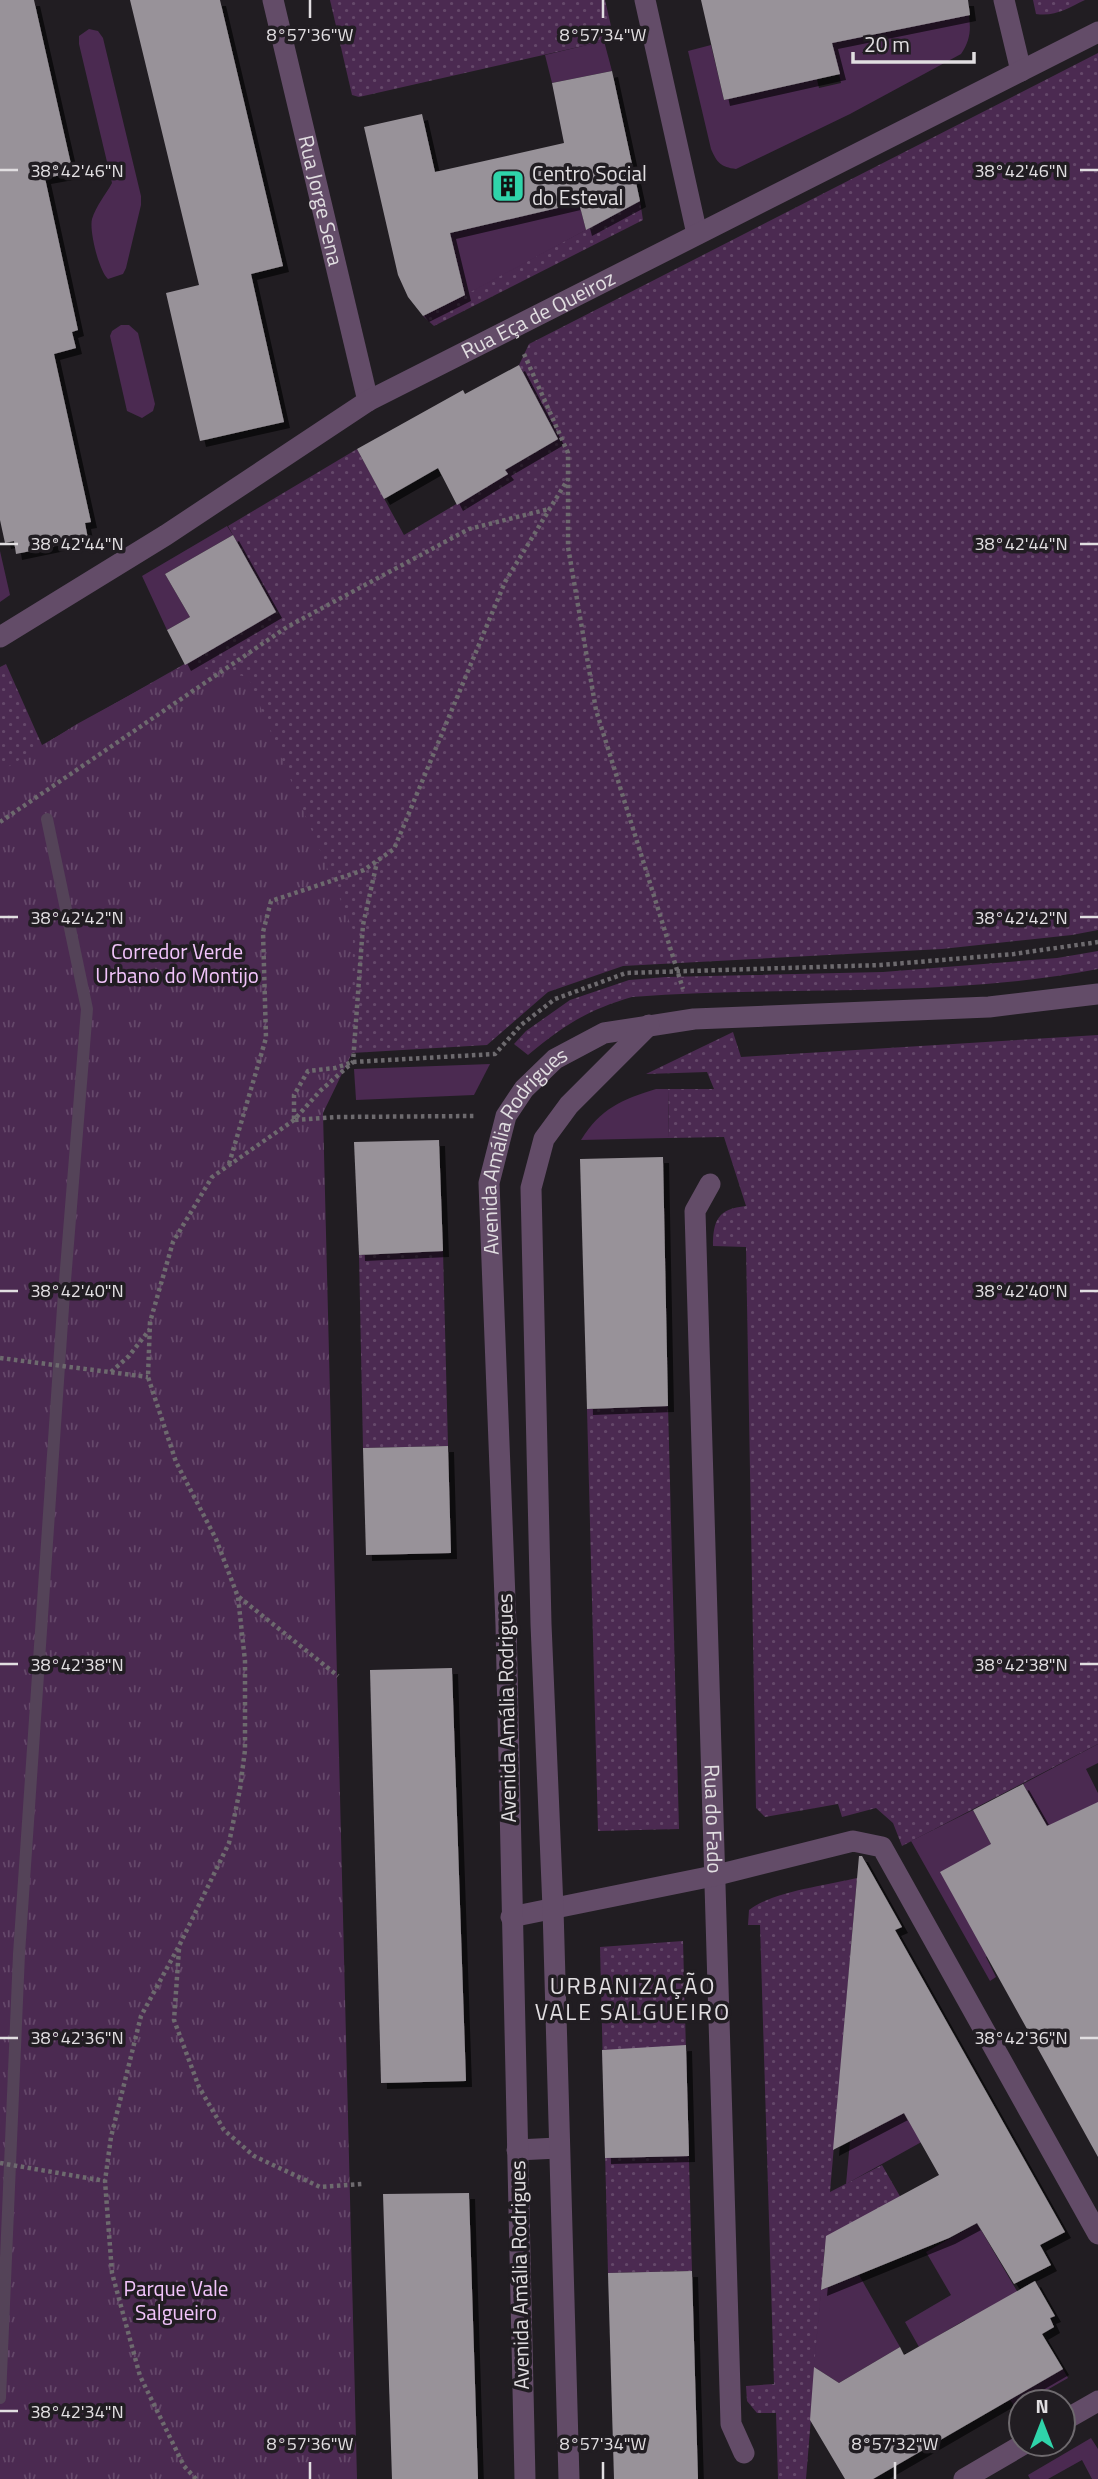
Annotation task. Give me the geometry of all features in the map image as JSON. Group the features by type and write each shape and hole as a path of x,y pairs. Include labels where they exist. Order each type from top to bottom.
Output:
{"street":[{"name":"Rua Jorge Sena","path":"272,0 368,401"},
{"path":"645,0 697,234"},
{"path":"1004,0 1021,71"},
{"name":"Rua Eça de Queiroz","path":"4,633 166,535 368,401 1098,32"},
{"name":"Avenida Amália Rodrigues","path":"524,2479 506,1625 489,1184 506,1116 524,1089 555,1059 604,1033 694,1019 989,1007 1098,994"},
{"name":"Avenida Amália Rodrigues","path":"569,2479 541,1625 531,1188 544,1139 569,1105 649,1026"},
{"name":"Rua do Fado","path":"710,1184 695,1211 731,2424 744,2453"},
{"path":"506,1625 541,1625"},
{"path":"511,1917 713,1876 853,1841 882,1847 1098,2234"},
{"path":"517,2150 558,2148"},
{"path":"1077,2413 1098,2401"},
{"path":"964,2479 1007,2454"}],"path":[{"path":"511,328 568,453 568,547 596,710 676,970 694,1019"},
{"path":"228,1166 266,1038 263,932 271,901 365,870 394,849 505,582 568,479"},
{"path":"0,822 287,627 469,529 550,508"},
{"path":"195,2479 184,2466 139,2376 112,2273 105,2181 111,2137 141,2016 180,1944 229,1843 245,1749 245,1661 238,1597 216,1539 176,1462 148,1377 150,1329 173,1242 212,1177 294,1120 320,1091 353,1062 363,925 377,862"},
{"path":"294,1120 294,1095 308,1071 335,1069 353,1062 495,1054 521,1026 555,999 626,973 881,965 1014,954 1098,942"},
{"path":"294,1120 446,1116"},
{"path":"109,1372 129,1356 150,1329"},
{"path":"0,1358 148,1377"},
{"path":"238,1597 338,1676"},
{"path":"180,1944 174,2020 199,2087 224,2130 254,2156 320,2186 362,2185"},
{"path":"0,2163 105,2181"}],"green space":[{"path":"330,0 605,0 614,39 359,97 352,95"},
{"path":"861,0 869,36 942,20 966,0 970,28 968,40 961,54 850,114 736,169 720,163 711,149 688,51 711,45 724,100 800,83 804,24 819,88 841,83 827,20"},
{"path":"1033,0 1085,0 1061,11 1043,15 1036,14"},
{"path":"89,29 98,31 103,38 141,196 126,268 123,274 108,279 98,260 91,225 94,214 112,183 79,44 79,36"},
{"path":"604,41 612,71 552,83 545,55"},
{"name":"Corredor Verde Urbano do Montijo","path":"1098,53 1098,930 942,949 623,966 548,992 487,1045 352,1053 0,1118 0,667 6,664 42,745 276,612 228,526 357,449 404,535 507,474 505,470 558,439 519,365 529,344"},
{"path":"640,201 643,220 434,326 423,316"},
{"path":"579,203 586,230 465,295 450,233"},
{"path":"121,325 129,325 138,333 155,404 153,411 142,418 127,411 110,336 112,331"},
{"path":"227,526 233,535 165,574 190,617 167,630 142,576"},
{"path":"0,551 10,595 0,602"},
{"name":"Parque Vale Salgueiro","path":"185,665 248,677 353,930 352,1053 323,1113 357,2479 0,2479 0,772 77,724"},
{"path":"1098,951 1098,969 982,984 632,997 602,1007 576,1020 528,1055 514,1044 526,1031 570,1000 629,980 883,972 1057,958"},
{"path":"733,1032 741,1057 1098,1035 1098,1744 902,1846 893,1823 876,1808 842,1817 838,1804 765,1817 756,1808 746,1247 713,1246 714,1229 719,1217 729,1210 746,1206 724,1137 669,1138 668,1089 714,1089 707,1072 646,1074"},
{"path":"490,1064 474,1095 356,1100 354,1069"},
{"path":"656,1089 668,1089 669,1138 581,1140 604,1113 632,1097"},
{"path":"443,1251 448,1446 363,1448 359,1255"},
{"path":"668,1406 679,1829 598,1831 587,1409"},
{"path":"1098,1744 1098,1763 1086,1769 1098,1793 1098,1869 986,1957 996,1977 990,1981 911,1841 973,1810 991,1844 1041,1816 1023,1784"},
{"path":"857,1878 830,2192 882,2165 909,2212 825,2246 806,2479 778,2479 776,2413 757,2413 747,2401 746,2386 774,2384 760,1925 748,1925 749,1910 771,1898"},
{"path":"683,1941 692,2271 608,2273 600,1947"},
{"path":"874,2098 952,2125 846,2184 850,2141 885,2123"},
{"path":"977,2223 1031,2315 979,2344 965,2320 919,2347 905,2322 951,2295 926,2252"},
{"path":"859,2275 900,2347 839,2383 814,2367 821,2290"},
{"path":"1063,2369 1068,2378 1050,2388 1031,2388"},
{"path":"1091,2438 1098,2449 1098,2479 1092,2479 1082,2460 1048,2479 1030,2479 1028,2475 1057,2458 1077,2458 1077,2446"}],"building":[{"path":"0,0 34,0 73,173 45,178 78,330 72,332 76,348 54,354 91,522 85,523 88,539 16,554 14,541 5,543 0,520"},
{"path":"130,0 220,0 283,266 251,274 284,422 200,441 166,293 199,285"},
{"path":"701,0 968,0 970,15 832,43 840,74 724,100"},
{"name":"Centro Social do Esteval","path":"612,71 640,201 586,230 579,203 450,233 465,295 423,316 408,297 398,275 364,127 422,114 435,172 564,143 552,83"},
{"path":"519,365 558,439 505,470 508,474 457,505 438,468 384,499 357,449 463,390 465,394"},
{"path":"233,535 276,612 185,665 167,630 190,617 165,574"},
{"path":"439,1140 443,1251 359,1255 354,1142"},
{"path":"663,1157 668,1406 587,1409 580,1159"},
{"path":"448,1446 451,1553 366,1555 363,1448"},
{"path":"452,1668 466,2081 381,2083 370,1670"},
{"path":"1023,1784 1047,1826 1098,1802 1098,2157 940,1872 991,1844 973,1810"},
{"path":"859,1856 862,1856 902,1927 895,1930 1065,2232 1040,2245 1051,2265 1014,2284 977,2223 949,2238 821,2290 826,2236 939,2175 904,2113 833,2150"},
{"path":"686,2045 689,2156 605,2158 602,2050"},
{"path":"469,2193 478,2479 392,2479 383,2194"},
{"path":"692,2271 698,2479 614,2479 608,2273"},
{"path":"1035,2281 1055,2316 1050,2318 1054,2327 1042,2334 1063,2369 1030,2388 1007,2388 1007,2401 873,2479 845,2479 810,2420 814,2367 839,2383 900,2347 904,2355"}],"waterway":[{"path":"0,2398 19,1954 64,1293 87,1009 47,819"}],"place":[{"name":"Centro Social do Esteval","path":"508,186"}],"district":[{"name":"URBANIZAÇÃO VALE SALGUEIRO","path":"633,1999"}]}
